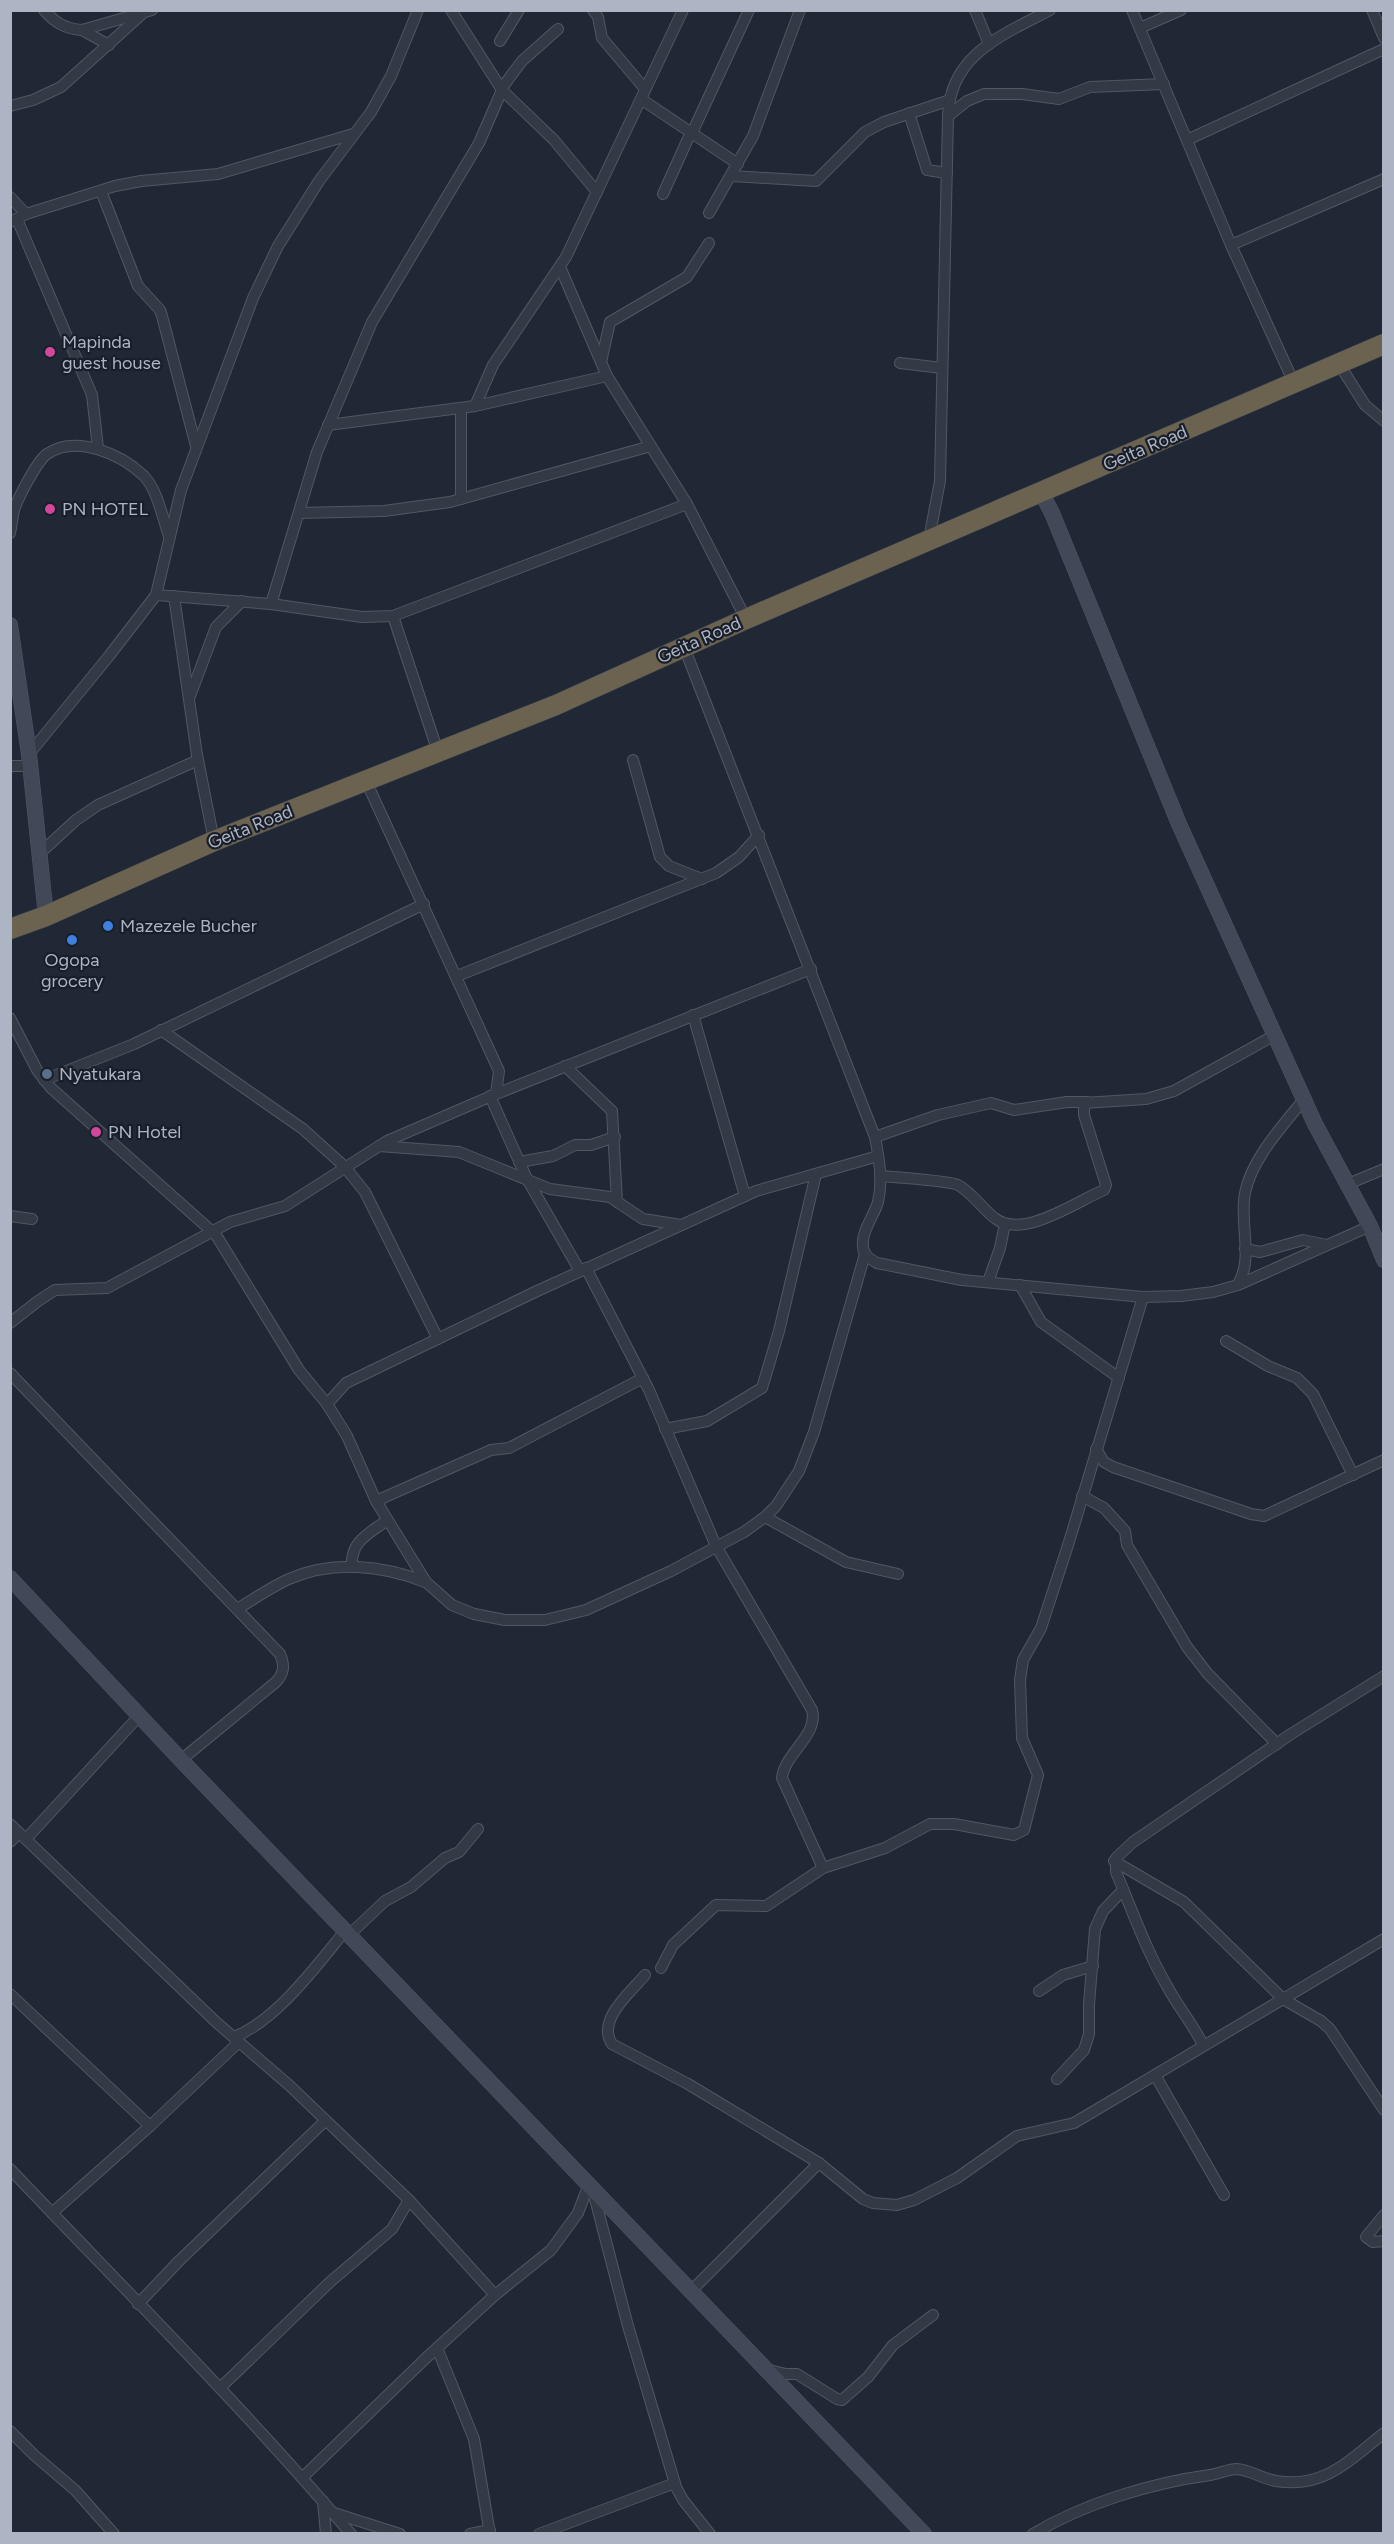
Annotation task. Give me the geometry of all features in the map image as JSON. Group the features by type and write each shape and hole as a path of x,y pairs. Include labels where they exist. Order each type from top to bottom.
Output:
{"highway":[{"name":"Geita Road","path":"10,928 46,915 214,841 556,705 929,539 1383,344"}],"main road":[{"path":"1041,492 1179,824 1304,1100 1370,1226 1383,1260"},
{"path":"10,624 29,760 46,915"},
{"path":"10,1578 181,1760 924,2534"}],"street":[{"path":"44,10 59,24 70,29 82,30 126,15 147,12"},
{"path":"10,766 29,760 156,595 181,490 253,298 278,246 319,181 371,112 391,76 418,10"},
{"path":"451,10 502,89 554,140 597,192"},
{"path":"500,41 519,10"},
{"path":"593,10 598,17 602,38 643,94 692,133 738,164"},
{"path":"475,406 492,365 560,267 683,10"},
{"path":"663,194 749,10"},
{"path":"709,213 753,136 800,10"},
{"path":"975,10 989,44"},
{"path":"929,539 939,494 950,100 961,69 968,60 989,44 1050,10"},
{"path":"1132,10 1231,245 1294,383"},
{"path":"1140,28 1181,10"},
{"path":"1372,10 1383,38"},
{"path":"10,106 33,100 61,87 147,12"},
{"path":"271,604 328,425 372,322 479,143 502,89 522,61 558,29"},
{"path":"82,30 109,45"},
{"path":"1187,140 1383,49"},
{"path":"948,116 967,101 984,94 1022,94 1059,99 1090,87 1164,84"},
{"path":"732,176 816,182 865,132 884,122 950,100"},
{"path":"909,113 927,170 947,173"},
{"path":"18,218 101,191 141,181 218,174 353,134"},
{"path":"1231,245 1383,179"},
{"path":"101,191 138,286 160,310 196,446"},
{"path":"10,197 92,395 98,448"},
{"path":"601,363 610,322 687,277 709,243"},
{"path":"560,267 607,376 687,504 746,619"},
{"path":"900,363 942,368"},
{"path":"1340,364 1365,405 1383,421"},
{"path":"328,425 475,406 607,376"},
{"path":"461,408 461,499"},
{"path":"299,513 384,511 461,499 651,446"},
{"path":"10,533 16,505 46,455 63,448 98,448 144,477 155,493 169,536"},
{"path":"156,595 271,604 362,617 393,615 687,504"},
{"path":"174,596 198,760 214,841"},
{"path":"190,696 216,627 242,601"},
{"path":"393,615 438,752"},
{"path":"10,1018 44,1080 65,1102 213,1232 299,1370 327,1404 351,1443 376,1501 426,1582 452,1605 474,1614 505,1620 545,1620 586,1610 628,1592 744,1532 765,1516 787,1491 799,1471 865,1254 863,1243 878,1200 880,1176 875,1137 684,647"},
{"path":"39,854 76,820 98,805 198,760"},
{"path":"633,760 660,857 669,866 702,879"},
{"path":"366,781 499,1071 493,1095 527,1179 583,1270 643,1378 716,1546 812,1710 814,1718 812,1724 784,1768 782,1778 823,1868"},
{"path":"457,976 702,879 733,861 759,835"},
{"path":"44,1080 134,1044 423,904"},
{"path":"10,1323 55,1290 107,1288 230,1222 285,1206 377,1146 493,1095 811,969"},
{"path":"693,1015 745,1196"},
{"path":"161,1030 303,1129 344,1166 364,1192 438,1339"},
{"path":"875,1137 938,1115 991,1103 1014,1110 1067,1102 1159,1097 1275,1035"},
{"path":"565,1066 611,1108 615,1137 617,1202"},
{"path":"1238,1285 1245,1271 1246,1191 1266,1149 1304,1100"},
{"path":"880,1176 958,1185 996,1220 1005,1224 1018,1225 1058,1214 1106,1187 1084,1114 1084,1103 1088,1102"},
{"path":"519,1162 553,1156 575,1145 591,1145 615,1137"},
{"path":"377,1146 459,1152 550,1189 604,1196 643,1219 681,1225"},
{"path":"327,1404 346,1383 745,1196 878,1156"},
{"path":"1348,1184 1383,1169"},
{"path":"665,1429 707,1421 762,1388 779,1331 816,1174"},
{"path":"10,1216 32,1219"},
{"path":"988,1282 1000,1248 1005,1224"},
{"path":"865,1254 877,1263 926,1274 1143,1297 1213,1292 1238,1285 1370,1226"},
{"path":"1245,1249 1260,1252 1303,1240 1327,1245"},
{"path":"1020,1285 1041,1322 1119,1378"},
{"path":"661,1968 673,1946 716,1905 766,1906 823,1868 885,1848 930,1824 954,1824 1014,1835 1024,1830 1038,1775 1022,1738 1021,1669 1023,1660 1041,1628 1143,1297"},
{"path":"1226,1341 1268,1366 1297,1378 1313,1394 1353,1475"},
{"path":"10,1373 280,1654 283,1662 281,1676 181,1760"},
{"path":"376,1501 491,1450 508,1448 643,1378"},
{"path":"1096,1449 1104,1462 1113,1467 1259,1516 1268,1515 1383,1460"},
{"path":"1082,1496 1104,1508 1125,1531 1127,1545 1187,1647 1208,1674 1277,1744"},
{"path":"765,1516 846,1562 898,1574"},
{"path":"351,1567 351,1556 356,1544 387,1520"},
{"path":"237,1610 287,1580 303,1574 351,1567 398,1572 426,1582"},
{"path":"1203,2045 1164,1980 1143,1939 1116,1872 1114,1861 1133,1842 1277,1744 1383,1676"},
{"path":"10,1842 23,1836 139,1716"},
{"path":"10,1824 409,2200 495,2295"},
{"path":"52,2212 150,2126 237,2039 299,1986 347,1933 385,1901 411,1887 445,1858 459,1852 478,1829"},
{"path":"1114,1861 1184,1902 1283,1999 1322,2021 1330,2029 1383,2110"},
{"path":"1057,2079 1084,2050 1089,2034 1092,1945 1098,1919 1123,1890"},
{"path":"645,1974 615,2011 609,2023 607,2034 612,2044 688,2084 819,2163 863,2199 873,2203 897,2205 914,2200 957,2178 1017,2136 1069,2125 1383,1939"},
{"path":"1039,1991 1063,1975 1093,1966"},
{"path":"10,1994 150,2126"},
{"path":"1155,2075 1224,2195"},
{"path":"138,2304 164,2276 325,2121"},
{"path":"692,2290 819,2163"},
{"path":"10,2169 220,2388 303,2477 351,2534"},
{"path":"303,2477 437,2348 495,2295 541,2259 559,2240 578,2213 590,2185"},
{"path":"590,2185 628,2326 675,2483 683,2500 710,2534"},
{"path":"220,2388 330,2282 392,2229 409,2200"},
{"path":"1383,2215 1366,2237 1373,2242 1383,2241"},
{"path":"769,2370 797,2374 842,2400 868,2377 893,2345 933,2314"},
{"path":"437,2348 474,2439 490,2532 470,2534"},
{"path":"10,2431 75,2490 114,2534"},
{"path":"1033,2534 1084,2510 1170,2480 1237,2469 1279,2482 1313,2482 1334,2472 1383,2433"},
{"path":"539,2534 675,2483"},
{"path":"323,2500 326,2534"},
{"path":"334,2513 400,2534"}],"place":[{"name":"Mapinda guest house","path":"50,352"},
{"name":"PN HOTEL","path":"50,509"},
{"name":"Mazezele Bucher","path":"108,926"},
{"name":"Ogopa grocery","path":"72,940"},
{"name":"Nyatukara","path":"47,1074"},
{"name":"PN Hotel","path":"96,1132"}]}
